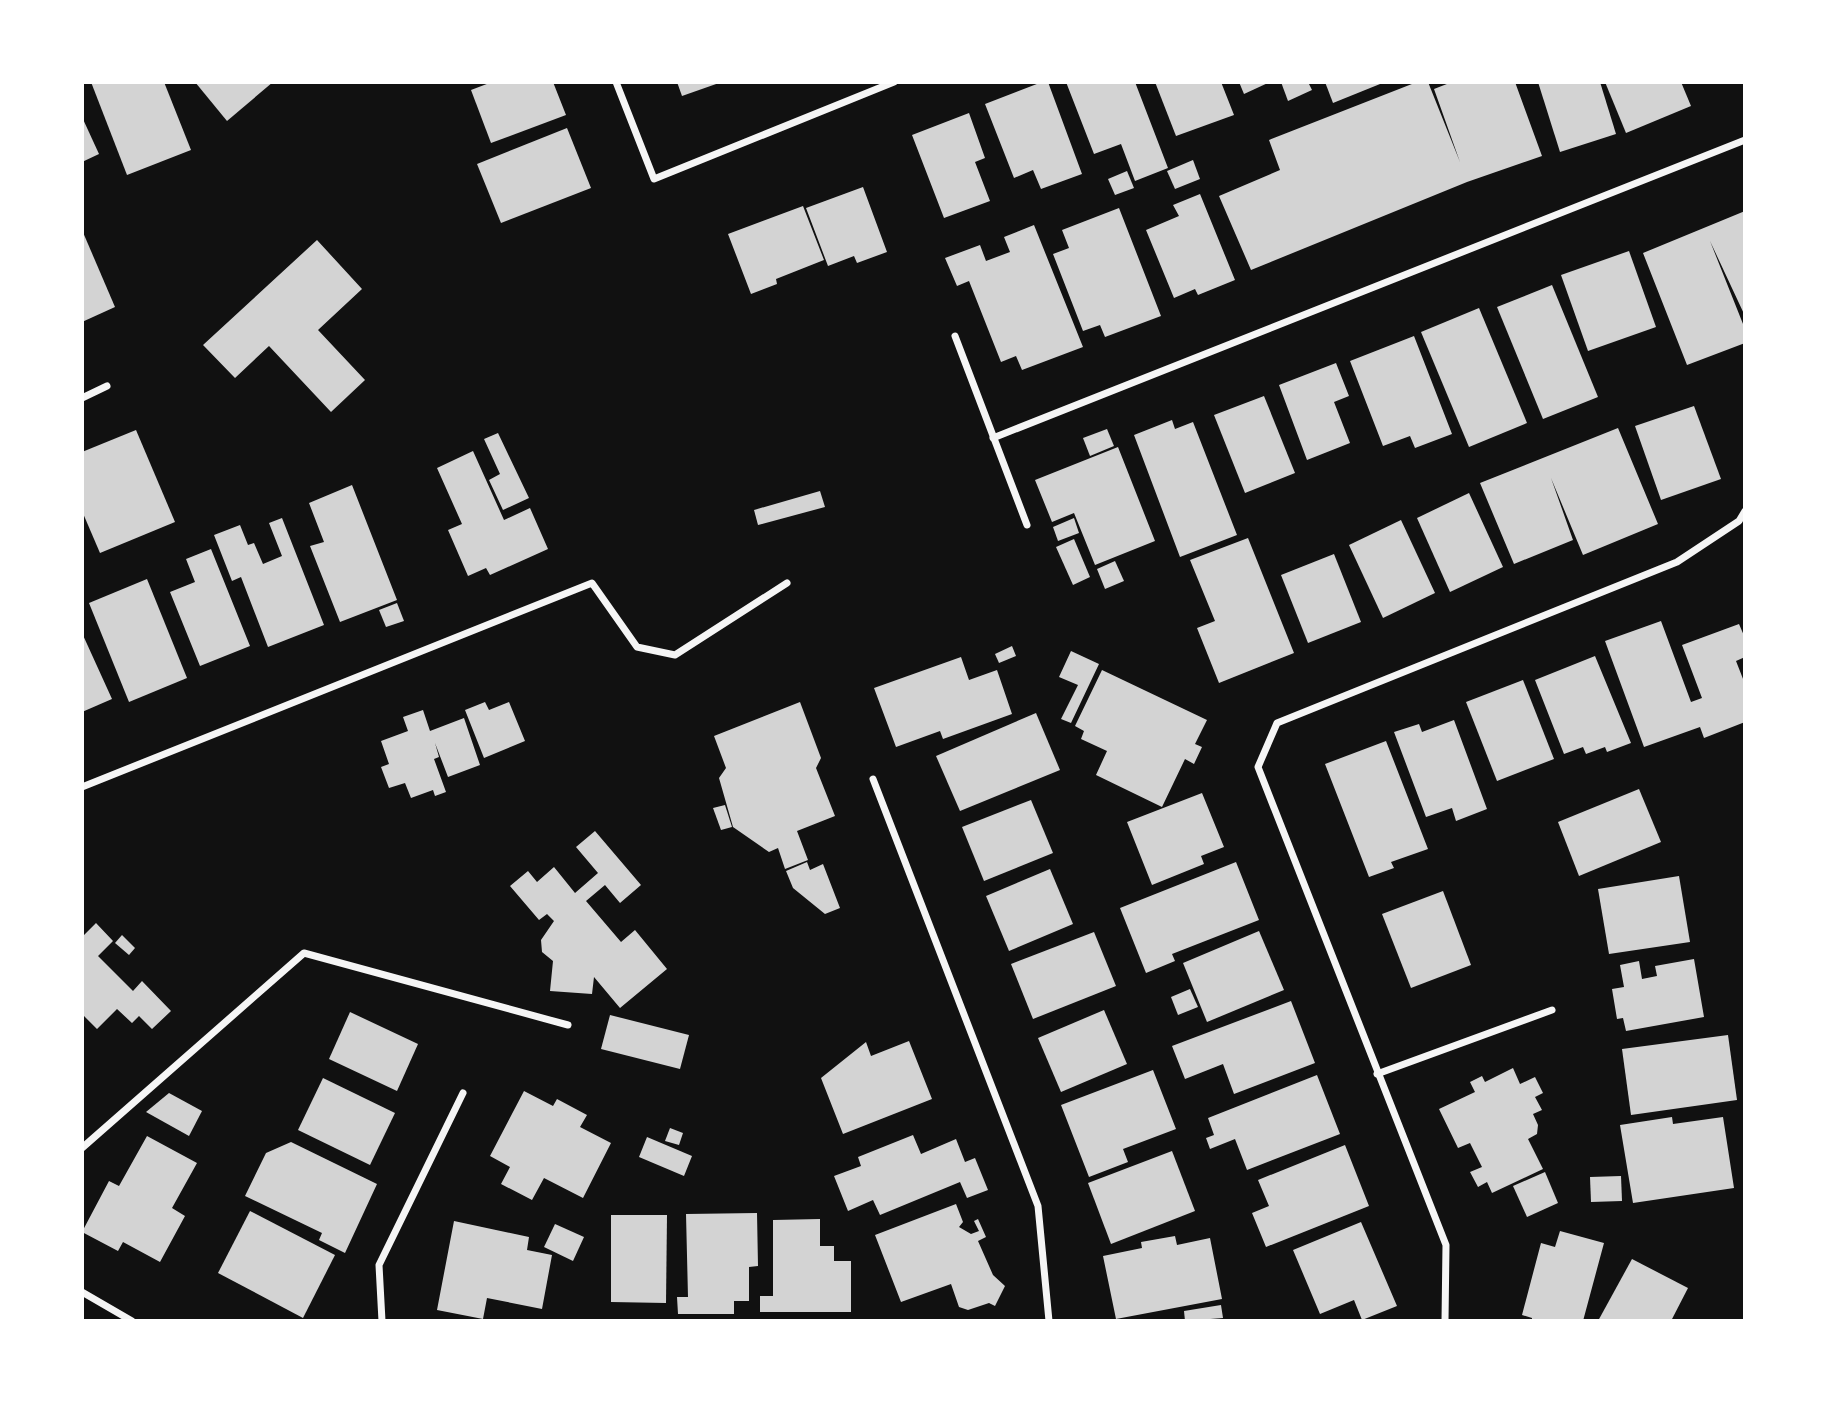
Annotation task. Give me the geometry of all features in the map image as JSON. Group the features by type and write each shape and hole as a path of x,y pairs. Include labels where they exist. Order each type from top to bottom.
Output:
{"street":[{"path":"616,82 653,180 894,82"},
{"path":"993,438 1745,140"},
{"path":"955,336 1027,525"},
{"path":"82,398 107,386"},
{"path":"1445,1321 1446,1245 1258,767 1277,723 1677,562 1739,520 1745,511"},
{"path":"82,787 592,583 637,647 675,655 787,583"},
{"path":"873,779 1038,1206 1048,1321"},
{"path":"82,1148 304,953 568,1026"},
{"path":"1377,1074 1552,1010"},
{"path":"382,1321 379,1265 463,1093"},
{"path":"82,1292 132,1321"}],"building":[{"path":"91,82 164,82 191,150 127,175"},
{"path":"195,82 273,82 227,121"},
{"path":"492,82 553,82 566,115 491,143 471,90"},
{"path":"677,82 718,82 719,83 682,96"},
{"path":"1048,82 1082,174 1041,189 1033,170 1014,178 985,104"},
{"path":"1066,82 1135,82 1168,168 1135,181 1121,144 1094,154"},
{"path":"1155,82 1221,82 1234,115 1176,136"},
{"path":"1239,82 1270,82 1244,94"},
{"path":"1281,82 1308,82 1312,90 1288,101"},
{"path":"1325,82 1385,82 1333,103"},
{"path":"1417,82 1428,82 1460,162 1434,89 1452,82 1515,82 1542,156 1467,182 1251,270 1219,196 1280,170 1269,140"},
{"path":"1538,82 1600,82 1616,134 1560,152"},
{"path":"1605,82 1681,82 1691,106 1626,133"},
{"path":"969,113 985,158 975,162 990,201 944,218 912,135"},
{"path":"82,117 99,154 82,162"},
{"path":"567,128 591,188 501,223 477,164"},
{"path":"1193,160 1200,179 1175,189 1167,171"},
{"path":"1127,171 1134,188 1115,195 1108,179"},
{"path":"863,187 887,252 857,263 854,256 828,266 806,208"},
{"path":"1200,194 1235,280 1198,295 1195,289 1174,298 1146,230 1179,216 1173,205"},
{"path":"803,206 824,260 776,279 777,284 751,294 728,234"},
{"path":"1119,208 1161,316 1105,337 1100,325 1083,331 1053,254 1069,248 1062,230"},
{"path":"1745,211 1745,316 1710,241 1745,329 1745,343 1687,365 1643,253"},
{"path":"1034,225 1083,347 1022,370 1016,356 1001,362 969,281 957,286 945,258 980,245 986,261 1010,252 1004,237"},
{"path":"82,230 115,307 82,322"},
{"path":"317,240 362,289 318,330 365,380 331,412 269,346 235,378 203,345"},
{"path":"1629,251 1656,327 1588,351 1561,275"},
{"path":"1552,285 1598,397 1543,419 1497,307"},
{"path":"1479,308 1527,423 1469,447 1421,332"},
{"path":"1414,336 1452,434 1415,448 1410,436 1383,446 1350,361"},
{"path":"1336,363 1349,396 1334,402 1350,443 1307,460 1279,385"},
{"path":"1264,396 1295,473 1245,493 1214,415"},
{"path":"1694,406 1721,479 1661,500 1635,426"},
{"path":"1172,420 1175,429 1193,422 1237,535 1180,557 1134,435"},
{"path":"1618,428 1658,524 1583,555 1551,478 1573,540 1514,564 1480,483"},
{"path":"1107,429 1114,446 1090,456 1083,438"},
{"path":"136,430 175,522 100,553 82,511 82,452"},
{"path":"498,433 529,498 503,510 489,480 500,474 484,439"},
{"path":"1118,447 1155,541 1095,565 1074,513 1052,522 1035,480"},
{"path":"473,451 504,520 530,508 548,549 490,575 486,568 468,576 448,530 462,524 437,468"},
{"path":"352,485 397,600 340,622 310,546 324,542 309,503"},
{"path":"820,491 825,507 758,525 754,510"},
{"path":"1469,493 1503,567 1450,592 1417,518"},
{"path":"282,518 324,625 268,647 241,577 232,581 214,535 240,525 248,545 254,543 263,564 282,556 269,523"},
{"path":"1074,518 1079,533 1058,541 1053,527"},
{"path":"1401,520 1435,593 1383,618 1349,545"},
{"path":"1248,538 1294,653 1219,683 1197,628 1215,621 1190,560"},
{"path":"1074,539 1090,577 1073,585 1056,547"},
{"path":"211,549 250,646 200,666 170,592 195,582 186,559"},
{"path":"1334,554 1361,622 1308,643 1281,575"},
{"path":"1115,561 1124,581 1105,589 1097,569"},
{"path":"147,579 187,678 129,702 89,603"},
{"path":"397,603 404,621 386,627 379,610"},
{"path":"1661,621 1691,702 1702,698 1682,645 1739,624 1745,638 1745,657 1736,661 1745,684 1745,722 1704,738 1700,727 1644,747 1605,641"},
{"path":"82,633 112,699 82,712"},
{"path":"1012,646 1016,656 999,663 995,654"},
{"path":"1071,651 1099,664 1071,723 1061,719 1078,685 1059,677"},
{"path":"1595,656 1631,743 1607,752 1605,747 1586,754 1583,747 1564,754 1535,680"},
{"path":"961,657 969,680 997,670 1012,714 943,739 940,731 896,747 874,688"},
{"path":"1102,670 1207,720 1195,744 1202,747 1194,764 1185,759 1162,807 1096,775 1107,751 1081,739 1084,731 1075,726"},
{"path":"1523,680 1554,759 1497,781 1466,702"},
{"path":"485,702 489,710 509,702 525,741 484,758 465,710"},
{"path":"800,702 821,758 816,768 835,816 797,831 808,860 785,869 778,848 769,852 733,827 719,778 726,768 714,736"},
{"path":"423,710 430,731 464,718 480,765 448,777 435,743 439,757 434,759 446,792 435,796 433,790 411,798 405,783 389,788 381,767 389,764 381,741 408,731 403,717"},
{"path":"1036,713 1060,770 960,811 936,756"},
{"path":"1454,720 1487,809 1456,821 1452,808 1426,817 1394,732 1419,724 1422,732"},
{"path":"1386,741 1428,849 1391,862 1394,868 1369,877 1325,764"},
{"path":"1639,789 1661,842 1579,876 1558,822"},
{"path":"1202,793 1224,847 1201,856 1204,864 1152,885 1127,822"},
{"path":"1031,800 1053,853 984,881 962,827"},
{"path":"725,805 732,827 721,830 713,808"},
{"path":"595,831 641,885 620,903 605,885 586,901 621,942 635,930 667,969 620,1008 594,977 592,994 550,991 553,961 542,952 541,940 554,921 547,914 539,920 510,886 528,871 537,882 554,867 575,893 598,873 576,847"},
{"path":"807,862 810,870 823,864 840,908 825,914 793,888 786,871"},
{"path":"1236,862 1259,920 1172,954 1175,961 1146,973 1120,908"},
{"path":"1050,869 1073,924 1009,951 986,896"},
{"path":"1679,876 1690,942 1609,954 1598,889"},
{"path":"1443,891 1471,965 1411,988 1382,914"},
{"path":"96,923 113,941 98,956 133,991 142,981 171,1011 152,1029 139,1016 132,1023 117,1009 97,1029 82,1014 82,937"},
{"path":"1259,931 1284,990 1207,1022 1183,963"},
{"path":"1094,932 1116,986 1033,1019 1011,964"},
{"path":"122,935 135,948 129,955 115,943"},
{"path":"1694,959 1704,1017 1626,1031 1623,1018 1617,1019 1612,989 1624,987 1620,965 1639,961 1642,979 1657,976 1655,966"},
{"path":"1190,989 1198,1007 1178,1015 1171,997"},
{"path":"1291,1001 1315,1063 1234,1094 1223,1064 1185,1079 1172,1046"},
{"path":"1104,1010 1127,1064 1061,1092 1038,1038"},
{"path":"350,1012 418,1044 397,1091 329,1059"},
{"path":"610,1015 689,1035 680,1069 601,1049"},
{"path":"1728,1035 1737,1100 1631,1115 1622,1049"},
{"path":"909,1041 932,1099 843,1134 821,1078 866,1042 871,1056"},
{"path":"1513,1068 1520,1084 1535,1077 1543,1093 1535,1097 1542,1110 1533,1114 1538,1125 1537,1134 1528,1139 1543,1169 1492,1193 1487,1182 1478,1187 1470,1172 1482,1167 1470,1143 1458,1148 1439,1109 1475,1092 1470,1082 1482,1076 1485,1082"},
{"path":"1153,1070 1176,1129 1123,1149 1128,1162 1089,1177 1061,1105"},
{"path":"1317,1075 1340,1134 1247,1170 1235,1139 1210,1149 1206,1138 1214,1135 1208,1118"},
{"path":"323,1078 395,1113 370,1165 298,1130"},
{"path":"524,1091 553,1106 557,1099 587,1115 580,1127 611,1143 583,1198 544,1178 532,1200 501,1184 510,1167 490,1156"},
{"path":"169,1093 202,1111 189,1136 146,1112"},
{"path":"1672,1117 1673,1124 1723,1117 1734,1188 1633,1203 1620,1125"},
{"path":"670,1128 683,1133 679,1145 665,1141"},
{"path":"913,1135 921,1154 956,1139 965,1162 975,1158 988,1190 967,1198 960,1182 880,1215 873,1200 848,1211 834,1176 861,1166 858,1157"},
{"path":"147,1136 197,1163 172,1208 185,1216 160,1262 123,1242 118,1251 82,1232 109,1181 119,1186"},
{"path":"647,1137 692,1156 684,1176 639,1157"},
{"path":"291,1142 377,1184 345,1253 319,1240 322,1233 245,1196 266,1153"},
{"path":"1345,1145 1369,1206 1266,1247 1252,1213 1269,1206 1258,1180"},
{"path":"1172,1151 1195,1211 1111,1244 1088,1183"},
{"path":"1545,1172 1558,1203 1527,1217 1513,1186"},
{"path":"1621,1176 1622,1201 1591,1202 1590,1177"},
{"path":"956,1204 963,1222 959,1227 971,1234 979,1231 974,1221 978,1219 986,1237 978,1241 993,1275 1005,1286 995,1306 989,1303 968,1310 959,1307 951,1284 901,1302 875,1235"},
{"path":"250,1211 335,1255 303,1318 218,1273"},
{"path":"757,1213 758,1266 749,1267 749,1301 734,1301 734,1314 678,1314 677,1297 688,1297 686,1214"},
{"path":"611,1215 667,1215 666,1303 611,1302"},
{"path":"820,1219 820,1246 834,1246 834,1261 851,1261 851,1312 760,1312 760,1296 773,1296 773,1220"},
{"path":"454,1221 529,1237 527,1250 552,1255 542,1309 487,1298 483,1319 437,1310"},
{"path":"1361,1222 1397,1306 1362,1320 1354,1300 1320,1314 1293,1250"},
{"path":"555,1224 584,1237 573,1261 544,1247"},
{"path":"1560,1231 1604,1243 1583,1321 1532,1321 1532,1318 1522,1315 1541,1243 1555,1247"},
{"path":"1175,1236 1177,1245 1210,1238 1222,1299 1116,1319 1103,1256 1142,1248 1141,1242"},
{"path":"1632,1259 1688,1288 1671,1321 1598,1321"},
{"path":"1221,1305 1223,1318 1185,1321 1184,1311"}]}
